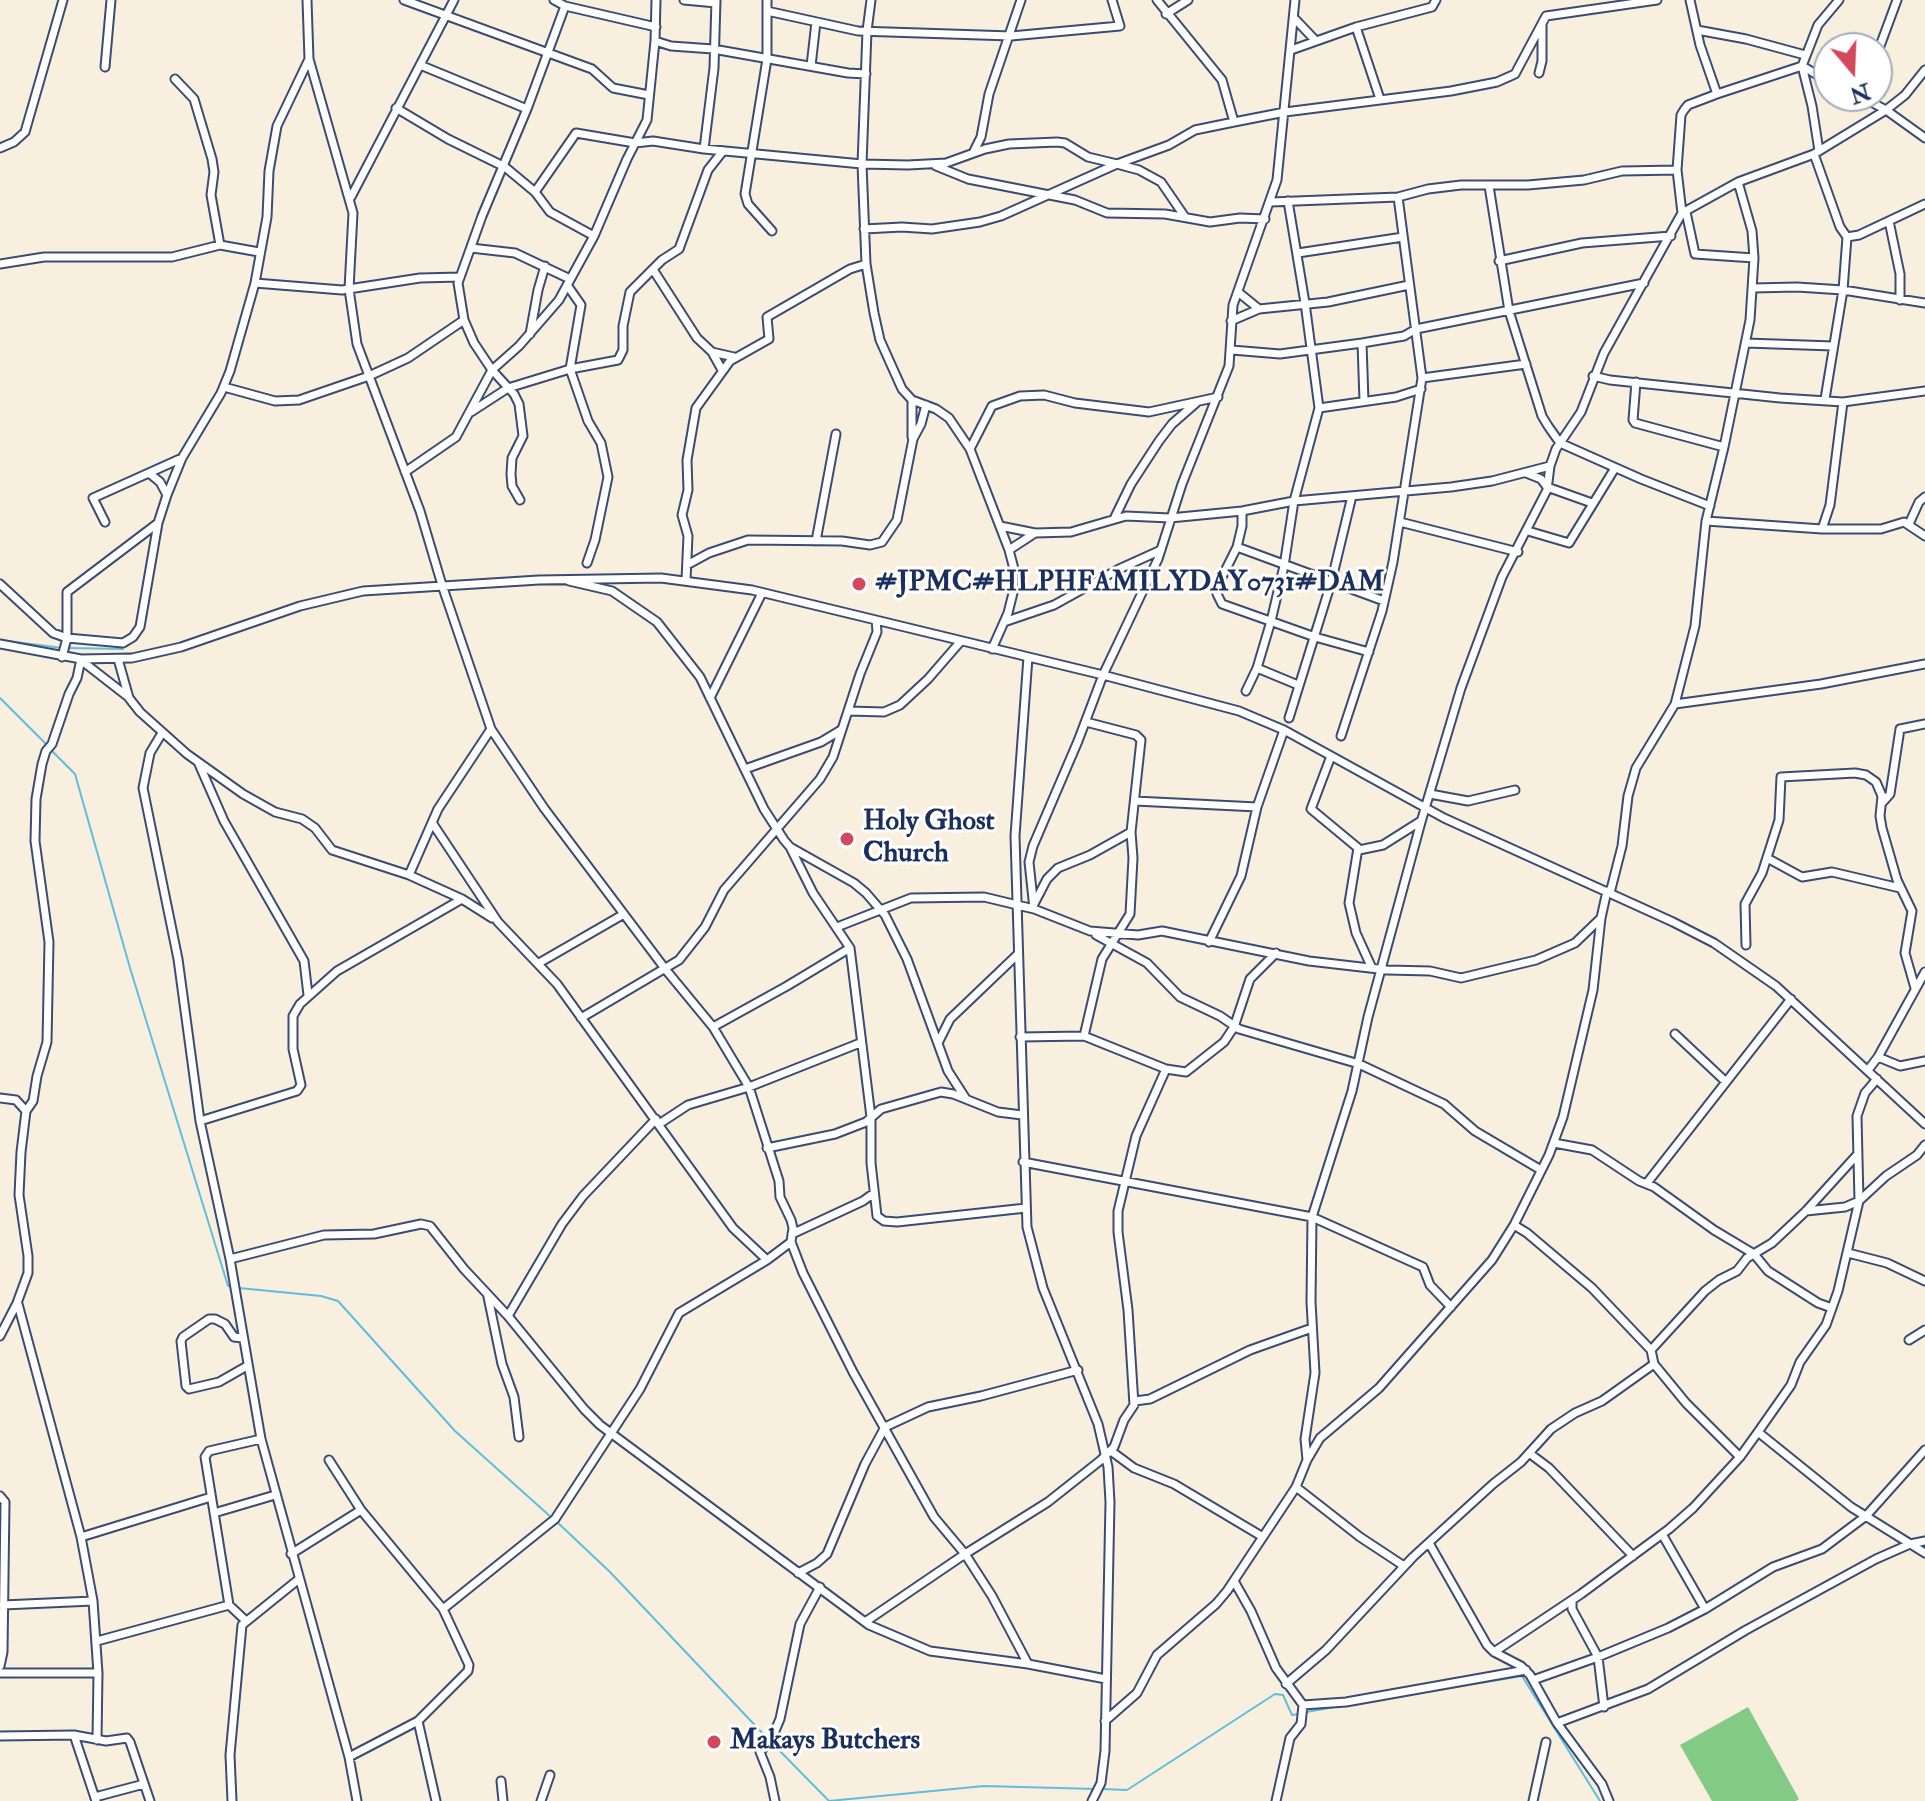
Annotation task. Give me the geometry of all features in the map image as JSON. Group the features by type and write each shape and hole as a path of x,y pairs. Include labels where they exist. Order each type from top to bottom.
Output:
{"street":[{"path":"0,148 14,142 25,132 63,0"},
{"path":"105,67 111,0"},
{"path":"307,0 309,59 351,197 354,233 349,289 357,344 420,511 491,729 544,808 713,1027 749,1087 779,1181 780,1197 791,1220 792,1238 803,1273 853,1372 934,1517 965,1554 992,1596 1028,1664"},
{"path":"404,0 592,69 613,88 649,95"},
{"path":"351,197 454,0"},
{"path":"554,0 565,6 656,27"},
{"path":"405,472 456,437 492,370 530,334 559,300 594,236 647,120 656,0"},
{"path":"684,0 716,2 714,68 704,149"},
{"path":"767,0 767,59 753,154 745,186 746,198 772,231"},
{"path":"871,0 862,164 866,264 880,340 896,380 912,400 949,418 970,449 1009,550 1014,569 1014,589 992,649"},
{"path":"973,153 981,137 989,94 1021,0"},
{"path":"767,11 847,30 1011,36 1120,26 1113,0"},
{"path":"1157,0 1222,80 1234,122"},
{"path":"1166,14 1188,0"},
{"path":"1033,907 1029,862 1031,850 1103,675 1162,550 1170,518 1229,366 1231,321 1238,292 1277,180 1295,0"},
{"path":"1291,50 1356,27 1432,7 1436,0"},
{"path":"864,229 932,229 1001,216 1117,164 1169,145 1195,130 1285,112 1451,91 1497,82 1515,74 1542,20 1550,14 1595,4 1657,0"},
{"path":"1690,0 1717,94"},
{"path":"1825,399 1843,290 1847,237 1840,227 1817,152 1812,106 1802,66 1818,25 1839,0"},
{"path":"1885,32 1897,0"},
{"path":"520,500 512,486 511,474 512,458 523,436 519,404 474,343 464,320 457,290 482,216 505,167 565,6"},
{"path":"1295,18 1315,40"},
{"path":"1539,73 1542,20"},
{"path":"811,66 816,22"},
{"path":"1356,27 1380,99"},
{"path":"1697,30 1805,55"},
{"path":"655,41 671,46 713,49 866,74"},
{"path":"0,584 53,633 113,644 129,641 137,633 158,523 167,495 182,458 224,387 255,283 267,217 269,171 277,126 309,59"},
{"path":"420,65 527,109"},
{"path":"1754,258 1695,254 1677,170 1684,110 1688,105 1717,94 1802,66 1813,73"},
{"path":"1893,104 1925,70"},
{"path":"175,79 194,99 212,159 211,195 220,245"},
{"path":"396,108 448,139 505,167 535,192 550,212 594,236"},
{"path":"1307,1460 1305,1448 1315,1373 1312,1217 1359,1064 1368,1017 1461,688 1502,577 1528,531 1547,487 1550,466 1560,443 1581,412 1593,376 1684,212 1738,182 1817,152 1883,112"},
{"path":"1889,112 1925,138"},
{"path":"535,192 576,133 635,143 653,141 862,164 934,165 1009,144 1057,142 1065,143 1088,157 1139,170 1161,182 1185,217"},
{"path":"470,413 508,388 570,369 618,360 623,350 623,326 630,292 662,260 679,249 708,170 723,151"},
{"path":"934,165 984,183 1086,203 1107,213 1165,214 1210,222 1265,219"},
{"path":"1271,202 1398,197 1428,189 1584,180 1622,171 1677,170"},
{"path":"1105,1721 1137,1693 1157,1655 1216,1604 1234,1581 1296,1487 1307,1460 1327,1431 1367,1400 1492,1260 1514,1225 1554,1143 1593,990 1601,918 1622,846 1628,796 1636,768 1675,704 1695,626 1706,521 1746,343 1753,288 1751,224 1738,182"},
{"path":"1489,186 1509,311 1542,416 1560,443 1710,506"},
{"path":"1341,736 1384,601 1421,389 1398,197"},
{"path":"1246,691 1257,668 1271,621 1284,566 1294,501 1319,408 1288,201"},
{"path":"1847,237 1859,235 1925,204"},
{"path":"1889,221 1900,274 1900,300"},
{"path":"1499,261 1582,243 1671,236"},
{"path":"1298,253 1403,237"},
{"path":"0,264 44,257 172,257 220,245 259,252"},
{"path":"471,248 515,253 545,266 569,282 581,305 570,369 588,421 599,436 608,477 587,563"},
{"path":"686,580 688,536 682,515 688,490 687,460 693,417 722,370 734,357 769,339 767,317 850,269 866,264"},
{"path":"530,334 545,266"},
{"path":"654,271 697,338 712,352 722,370"},
{"path":"255,283 349,289 420,278 460,277"},
{"path":"1232,350 1269,355 1362,343 1404,336 1416,329 1644,283"},
{"path":"1231,321 1259,309 1343,299 1409,285"},
{"path":"1753,288 1843,290 1925,303"},
{"path":"1238,292 1259,309"},
{"path":"224,387 286,402 321,394 408,358 464,320"},
{"path":"1362,343 1364,401"},
{"path":"1746,343 1833,346"},
{"path":"712,352 734,357"},
{"path":"1422,378 1526,364"},
{"path":"1593,376 1780,398 1843,402 1925,391"},
{"path":"1636,382 1635,423 1724,447"},
{"path":"1319,408 1411,394 1421,389"},
{"path":"970,449 992,406 1020,396 1044,395 1075,403 1149,412 1218,397"},
{"path":"912,400 910,420 913,439"},
{"path":"1113,520 1131,484 1159,441 1172,424 1198,401"},
{"path":"1822,529 1830,505 1843,402"},
{"path":"687,565 709,553 741,542 816,541 870,545 882,542 897,520 913,439 926,405"},
{"path":"816,541 836,434"},
{"path":"105,522 93,498 182,458"},
{"path":"1000,526 1035,533 1081,530 1133,515 1170,518 1242,511 1294,501 1451,487 1550,466"},
{"path":"1528,531 1569,543 1615,468"},
{"path":"149,473 160,482 167,495"},
{"path":"1524,473 1541,479 1547,487 1592,503"},
{"path":"1289,718 1331,583 1352,496"},
{"path":"1909,524 1919,502 1925,497"},
{"path":"1242,511 1237,547 1217,587 1218,598 1226,607 1369,652"},
{"path":"1706,521 1822,529 1881,529 1899,522 1909,524 1925,536"},
{"path":"1400,522 1518,552"},
{"path":"62,657 67,638 67,592 158,523"},
{"path":"1009,550 1035,533"},
{"path":"1237,547 1384,601"},
{"path":"1004,622 1054,605 1119,569 1162,550"},
{"path":"0,644 81,660 149,656 334,597 363,591 630,577 686,580 762,593 1103,675 1239,711 1284,730 1426,809 1714,943 1791,999 1925,1124"},
{"path":"563,579 612,591 657,622 696,672 776,830 790,847 813,893 850,948 871,1117 877,1216 888,1222 1026,1208"},
{"path":"710,698 762,593"},
{"path":"581,1018 666,970 687,951 705,927 724,890 830,765 877,632 876,620"},
{"path":"849,711 884,712 900,705 961,641"},
{"path":"1028,657 1015,836 1023,1162 1026,1208 1037,1269 1108,1454 1110,1502 1105,1721 1103,1768 1095,1800"},
{"path":"118,659 129,698"},
{"path":"81,660 129,698 162,733 198,763 262,806 302,819 315,828 332,850 409,875 462,899 498,922"},
{"path":"0,1336 28,1273 19,1195 26,1111 33,1101 47,1042 49,942 35,841 36,799 49,748 81,660"},
{"path":"1675,704 1821,684 1925,664"},
{"path":"1257,668 1298,685"},
{"path":"1084,1036 1102,959 1130,914 1131,832 1141,738 1086,722"},
{"path":"1883,802 1890,794 1900,729 1925,724"},
{"path":"409,875 443,799 491,729"},
{"path":"745,769 821,742 843,729"},
{"path":"1209,942 1241,876 1257,807 1284,730"},
{"path":"162,733 150,753 143,788 178,959 200,1121 230,1259 261,1439 349,1757 357,1801"},
{"path":"1331,756 1311,809 1356,844 1359,850 1349,903 1356,933 1371,966"},
{"path":"198,763 224,821 304,961 308,995"},
{"path":"1746,945 1745,904 1767,858 1779,820 1779,782 1784,775 1866,775 1876,782 1883,802 1880,820 1900,888 1912,911 1905,953 1915,988"},
{"path":"1430,794 1468,801 1515,790"},
{"path":"1135,801 1257,807"},
{"path":"1359,850 1383,845 1422,820"},
{"path":"433,824 498,922 557,984 725,1219 767,1260"},
{"path":"1033,907 1047,879 1058,868 1090,855 1131,832"},
{"path":"790,847 854,883 881,909 893,926 951,1078 966,1099"},
{"path":"1767,858 1802,877 1832,872 1900,888"},
{"path":"837,927 911,898 984,897 1016,906 1033,907 1090,931 1147,963 1180,997 1220,1016 1234,1027 1359,1064 1444,1104 1475,1131 1541,1170"},
{"path":"200,1121 297,1091 301,1085 293,1049 293,1016 308,995 337,971 462,899"},
{"path":"539,963 624,914"},
{"path":"1090,931 1144,935 1162,931 1309,961 1430,971 1461,978 1532,962 1575,943 1601,918"},
{"path":"713,1027 850,948"},
{"path":"1020,1037 1084,1036 1166,1069 1182,1073 1189,1071 1224,1042 1234,1027 1250,979 1276,953"},
{"path":"938,1045 950,1019 1018,954"},
{"path":"1868,1070 1925,972"},
{"path":"1647,1183 1791,999"},
{"path":"1675,1034 1726,1082"},
{"path":"508,1316 562,1224 583,1196 658,1122 688,1105 749,1087 860,1043"},
{"path":"1878,1057 1900,1066 1925,1061"},
{"path":"865,1622 1048,1502 1108,1454 1135,1401 1118,1232 1120,1200 1145,1112 1166,1069"},
{"path":"943,1092 951,1078"},
{"path":"1494,1652 1633,1556 1693,1508 1740,1457 1791,1385 1800,1362 1826,1325 1848,1253 1859,1201 1856,1156 1859,1105 1877,1079"},
{"path":"767,1148 835,1134 853,1128 881,1109 943,1092 993,1111 1022,1115"},
{"path":"0,1098 16,1100 26,1111"},
{"path":"1554,1143 1592,1150 1754,1254 1768,1271 1818,1303 1832,1308"},
{"path":"1806,1211 1845,1207 1859,1201 1886,1176 1917,1155 1925,1145"},
{"path":"1651,1350 1705,1291 1772,1243 1856,1156"},
{"path":"1023,1162 1312,1217 1423,1267 1430,1285 1451,1307"},
{"path":"443,1609 555,1519 640,1389 679,1313 767,1260 792,1238 874,1193"},
{"path":"230,1259 324,1235 374,1234 426,1224 434,1229 464,1269 508,1316 584,1409 611,1433 865,1622 930,1651 1028,1664 1106,1679"},
{"path":"1514,1225 1592,1288 1651,1350 1654,1364 1686,1403 1740,1457"},
{"path":"1848,1253 1887,1263 1925,1281"},
{"path":"488,1295 502,1364 514,1397 519,1437"},
{"path":"17,1303 81,1537 93,1601 98,1673 97,1740"},
{"path":"242,1338 234,1337 225,1324 215,1319 209,1319 183,1337 186,1386 189,1389 219,1382 247,1366"},
{"path":"1135,1401 1150,1399 1250,1350 1312,1328"},
{"path":"1909,1340 1925,1330"},
{"path":"1286,1684 1326,1650 1404,1566 1562,1422 1602,1401 1654,1364"},
{"path":"798,1573 827,1554 865,1464 885,1427 928,1407 1078,1370"},
{"path":"1308,1422 1327,1431"},
{"path":"1758,1432 1836,1496 1925,1553"},
{"path":"245,1620 229,1605 205,1457 206,1453 261,1439"},
{"path":"1533,1680 1668,1628 1773,1567 1822,1549 1866,1516 1925,1450"},
{"path":"1529,1453 1549,1468 1633,1556"},
{"path":"1108,1454 1174,1484 1263,1537"},
{"path":"329,1460 361,1510 443,1609 469,1661 468,1671 418,1721 349,1757"},
{"path":"1296,1487 1360,1537 1404,1566"},
{"path":"214,1513 275,1495"},
{"path":"0,1496 5,1502 3,1652 0,1666"},
{"path":"81,1537 211,1497"},
{"path":"291,1554 361,1510"},
{"path":"1662,1534 1705,1609"},
{"path":"1557,1723 1648,1689 1876,1559 1925,1541"},
{"path":"1429,1543 1487,1645 1526,1670 1557,1723 1602,1784 1609,1801"},
{"path":"232,1801 230,1755 238,1686 240,1631 245,1620 299,1579"},
{"path":"1234,1581 1286,1684 1303,1705 1301,1724 1290,1738 1276,1801"},
{"path":"775,1801 760,1752 771,1740 780,1719 800,1624 820,1587"},
{"path":"1572,1600 1572,1609 1598,1657 1604,1707"},
{"path":"2,1605 93,1601"},
{"path":"97,1641 229,1605"},
{"path":"1303,1705 1346,1702 1526,1670"},
{"path":"0,1673 98,1673"},
{"path":"418,1721 436,1801"},
{"path":"74,1735 95,1799 144,1784"},
{"path":"0,1736 121,1738 130,1742 150,1801"},
{"path":"1533,1801 1546,1742"},
{"path":"541,1801 550,1775"},
{"path":"501,1781 503,1801"}],"green space":[{"path":"1748,1707 1799,1799 1796,1801 1712,1801 1680,1745"}],"waterway":[{"path":"0,640 62,648"},
{"path":"68,648 123,649"},
{"path":"0,698 47,745"},
{"path":"51,750 75,774 130,968 228,1286 233,1287"},
{"path":"239,1288 321,1296 338,1301 455,1431 552,1518"},
{"path":"557,1522 610,1572 767,1738"},
{"path":"1353,1704 1522,1676 1600,1801"},
{"path":"1103,1789 1127,1790 1275,1694 1283,1695 1292,1715 1300,1714"},
{"path":"1306,1712 1347,1705"},
{"path":"772,1743 829,1801 984,1786 1096,1789"}],"place":[{"name":"#JPMC#HLPHFAMILYDAY0731#DAM","path":"859,584"},
{"name":"Holy Ghost Church","path":"847,839"},
{"name":"Makays Butchers","path":"714,1742"}]}
